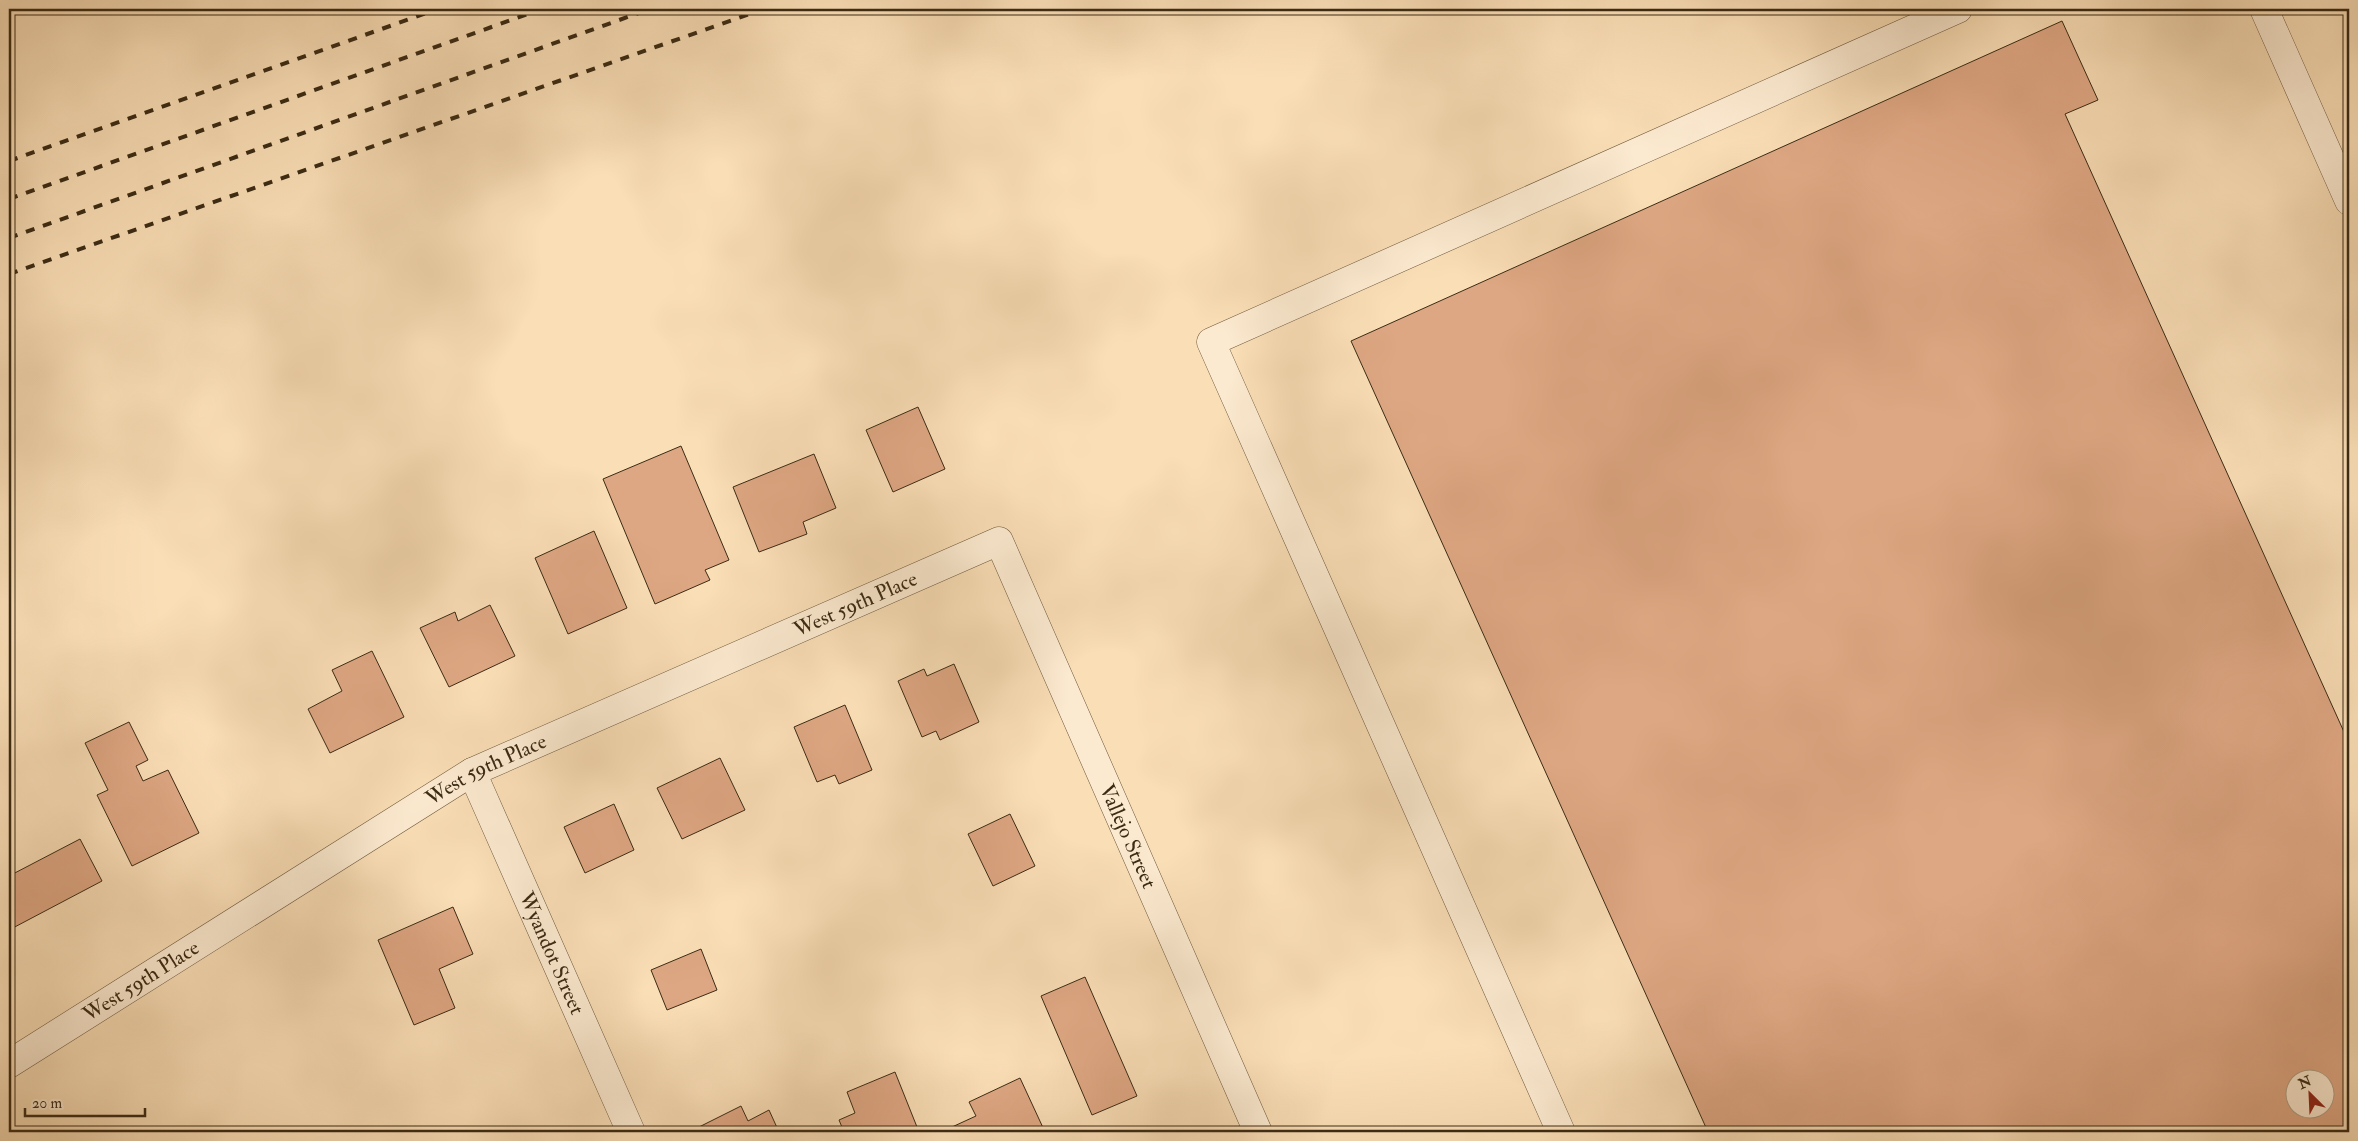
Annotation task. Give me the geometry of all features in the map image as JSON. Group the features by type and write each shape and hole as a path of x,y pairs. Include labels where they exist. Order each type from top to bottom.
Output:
{"street":[{"path":"1561,1132 1211,342 1958,9"},
{"path":"2264,9 2349,201"},
{"name":"West 59th Place","path":"9,1064 472,772 998,541"},
{"name":"Vallejo Street","path":"998,541 1258,1132"},
{"name":"Wyandot Street","path":"472,772 631,1132"}],"building":[{"path":"2062,21 2098,100 2065,114 2349,743 2349,1132 1708,1132 1351,341"},
{"path":"918,407 945,469 893,492 866,430"},
{"path":"681,446 729,560 705,570 710,580 655,604 603,479"},
{"path":"814,454 836,508 803,522 807,534 759,552 733,487"},
{"path":"594,531 627,608 568,634 535,558"},
{"path":"490,605 515,656 449,687 420,628 455,612 458,621"},
{"path":"372,651 404,717 330,753 308,709 342,691 332,670"},
{"path":"954,664 979,722 940,740 936,731 922,737 898,681 924,669 927,676"},
{"path":"845,705 872,770 839,784 835,775 817,782 794,727"},
{"path":"129,722 148,760 136,766 143,781 168,770 199,833 132,866 97,795 108,790 85,743"},
{"path":"720,758 745,810 682,839 657,788"},
{"path":"614,804 634,850 585,873 564,827"},
{"path":"1010,814 1035,866 993,886 968,834"},
{"path":"80,839 102,881 9,930 9,876"},
{"path":"453,907 473,954 439,969 455,1008 414,1025 378,940"},
{"path":"701,949 717,990 667,1010 651,970"},
{"path":"1085,977 1137,1096 1092,1115 1041,996"},
{"path":"895,1072 919,1132 844,1132 839,1120 855,1113 847,1092"},
{"path":"1020,1078 1045,1132 954,1132 952,1127 976,1116 969,1102"},
{"path":"741,1106 748,1121 769,1110 779,1132 701,1132 699,1127"}],"railway":[{"path":"9,161 438,9"},
{"path":"9,199 542,9"},
{"path":"9,238 650,9"},
{"path":"9,274 764,9"}]}
